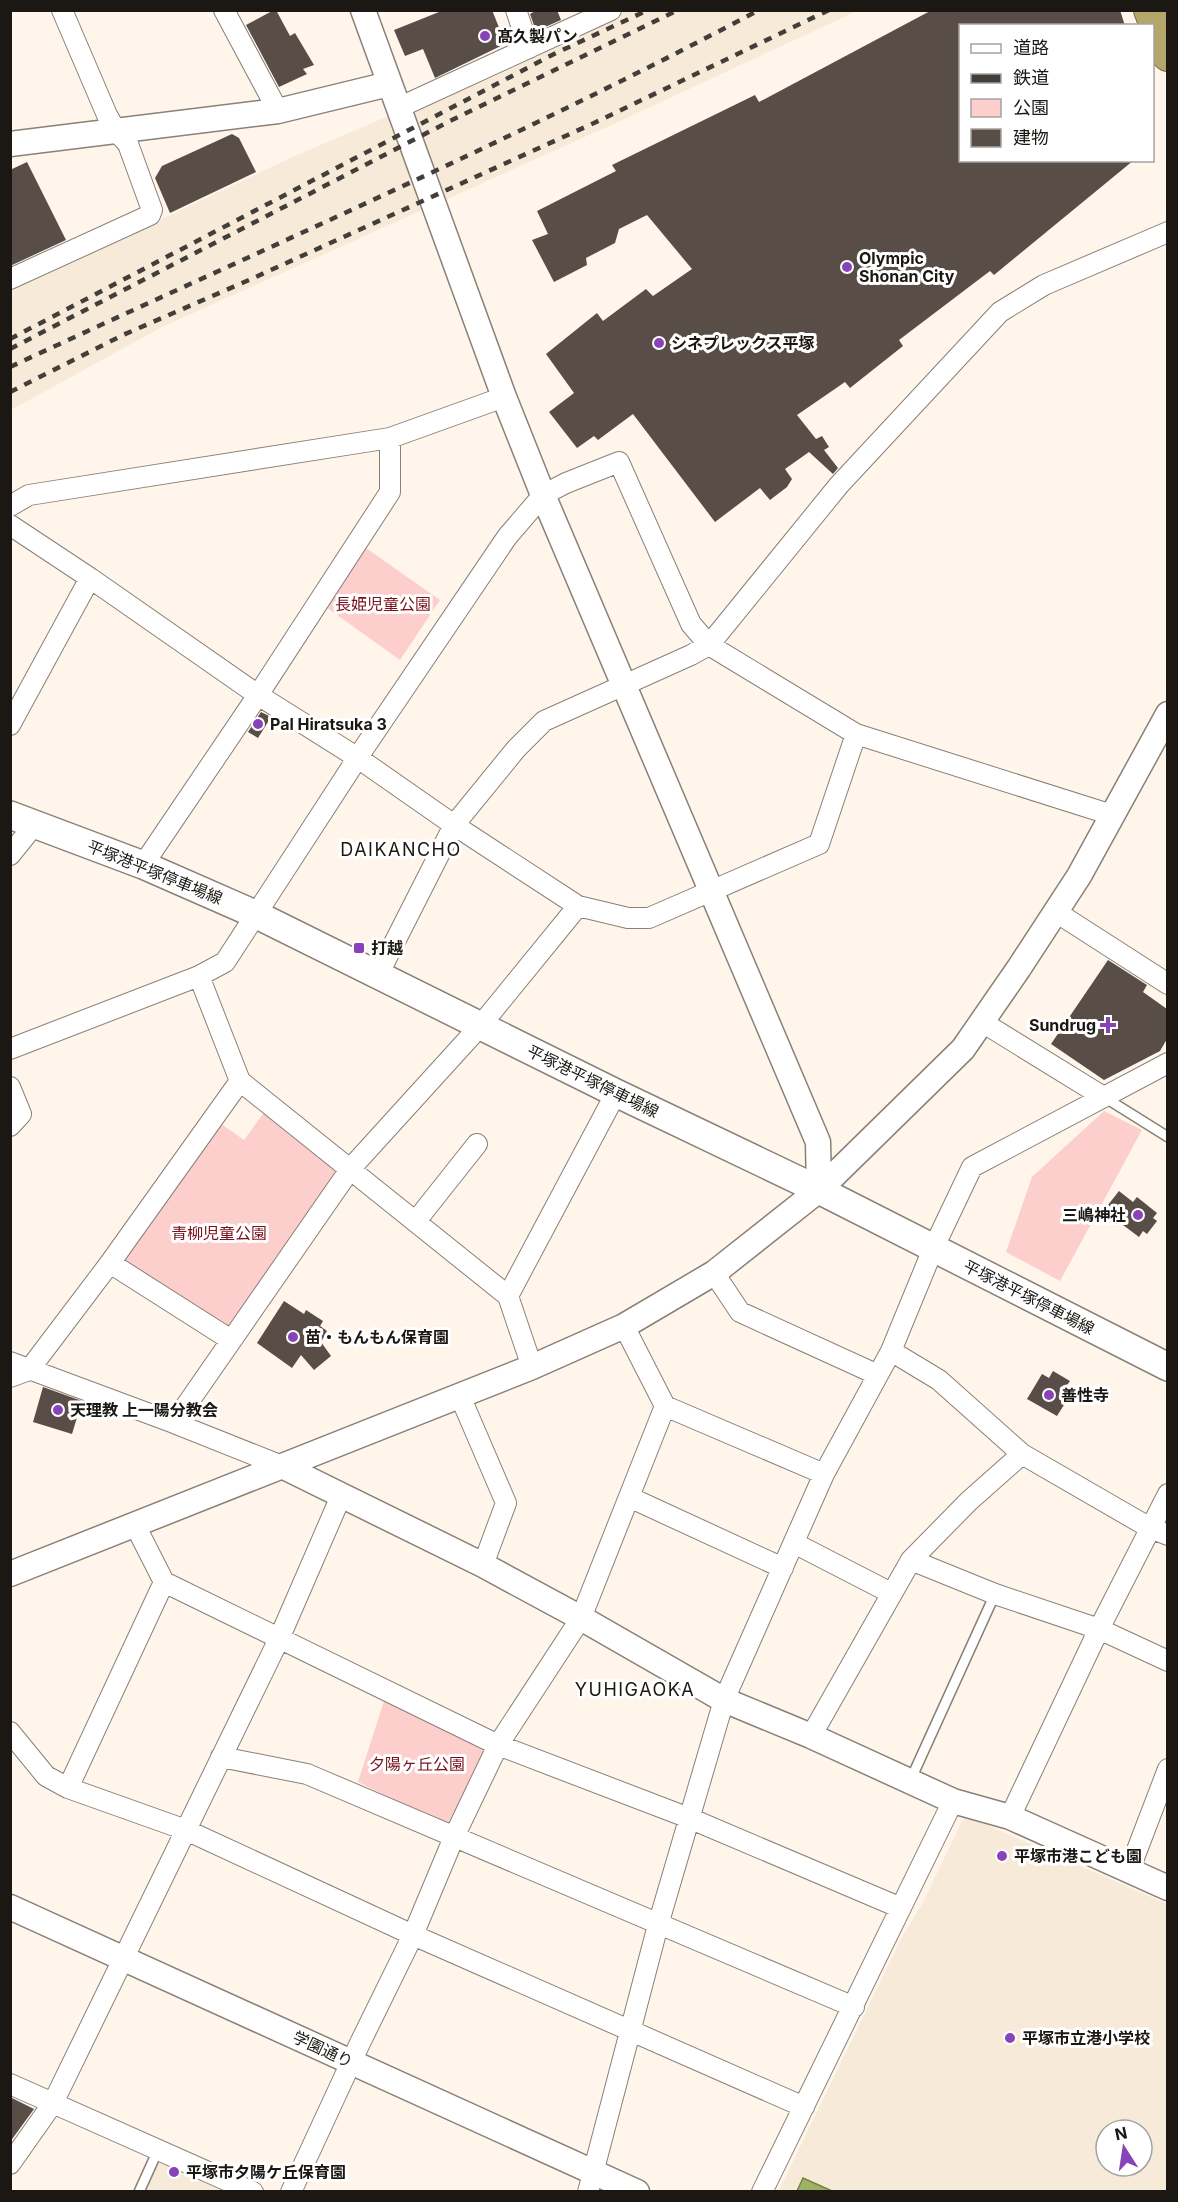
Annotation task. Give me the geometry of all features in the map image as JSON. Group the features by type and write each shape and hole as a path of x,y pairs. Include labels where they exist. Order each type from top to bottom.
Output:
{"highway":[{"path":"1150,10 1167,56"}],"main road":[{"name":"平塚港平塚停車場線","path":"23,819 143,865 257,915 616,1093 819,1190 1167,1367"}],"street":[{"path":"10,279 150,215 152,210 128,144 107,115 62,10"},
{"path":"224,10 278,111"},
{"path":"363,10 504,397 543,495 818,1142 819,1190"},
{"path":"516,10 530,48"},
{"path":"398,108 611,10"},
{"path":"10,144 278,111 389,84"},
{"path":"378,975 454,825 516,749 544,721 691,656 709,645 840,485 1000,312 1044,285 1167,232"},
{"path":"10,506 29,495 390,438 504,397"},
{"path":"143,865 258,695 390,492 390,438"},
{"path":"10,1049 199,976 225,962 358,758 507,537 543,495 566,483 619,462 691,624 709,645 856,734 1112,815"},
{"path":"10,525 258,695 358,758 454,825 578,906 628,918 649,918 819,844 856,734"},
{"path":"10,725 90,578"},
{"path":"10,1575 532,1367 624,1326 714,1273 819,1190 963,1049 1078,876 1167,714"},
{"path":"10,855 23,819"},
{"path":"174,1423 351,1168 481,1025 578,906"},
{"path":"1056,912 1167,984"},
{"path":"199,976 240,1081 508,1296 532,1367"},
{"path":"982,1022 1102,1096"},
{"path":"591,2182 658,1924 724,1700 824,1474 891,1351 933,1249 972,1167 1167,1063"},
{"path":"240,1081 110,1263 17,1369 174,1423 282,1466 483,1565 724,1700 811,1736 953,1800 1010,1817 1167,1888"},
{"path":"10,1087 21,1114 10,1126"},
{"path":"508,1296 616,1093"},
{"path":"416,1221 477,1144"},
{"path":"110,1263 231,1340"},
{"path":"714,1273 740,1312 878,1375"},
{"path":"624,1326 665,1406 824,1474"},
{"path":"891,1351 939,1380 1022,1454 1159,1532"},
{"path":"460,1396 506,1503 483,1565"},
{"path":"291,2192 413,1935 454,1837 498,1744 581,1618 665,1406"},
{"path":"811,1736 911,1560 969,1501 1022,1454"},
{"path":"1010,1817 1099,1629 1159,1532 1167,1494"},
{"path":"10,2164 53,2103 279,1639 341,1496"},
{"path":"628,1497 783,1568"},
{"path":"135,1525 164,1582 498,1744 689,1818 901,1908"},
{"path":"794,1543 891,1593"},
{"path":"911,1560 995,1594 1099,1629 1167,1661"},
{"path":"68,1788 164,1582"},
{"path":"10,1732 46,1776 68,1788 186,1830 413,1935 804,2108"},
{"path":"221,1757 307,1774 854,2007"},
{"path":"1129,1871 1167,1769"},
{"path":"762,2192 953,1800"},
{"name":"学園通り","path":"10,1907 351,2062 591,2182 636,2192"},
{"path":"10,2084 242,2189"}],"lane":[{"path":"1102,1096 1167,1137"},
{"path":"910,1781 995,1594"},
{"path":"139,2192 158,2150"}],"shaded area":[{"path":"626,11 857,11 605,128 162,327 11,410 11,291 290,158 524,58"},
{"name":"平塚市立港小学校","path":"969,1817 1167,1904 1167,2191 778,2192 901,1939 923,1902 963,1819"},
{"name":"平塚市夕陽ケ丘保育園","path":"158,2159 225,2185 227,2191 143,2192"},
{"path":"803,2178 832,2191 797,2191"}],"green space":[{"name":"長姫児童公園","path":"363,546 440,600 400,660 326,607"},
{"name":"青柳児童公園","path":"265,1111 336,1170 336,1177 231,1326 226,1327 124,1263 124,1259 220,1123 244,1140"},
{"path":"1104,1111 1142,1130 1060,1281 1006,1252 1032,1177"},
{"name":"夕陽ヶ丘公園","path":"384,1701 486,1751 447,1825 358,1782"}],"building":[{"path":"274,10 290,36 295,33 314,65 303,69 307,74 279,87 246,25"},
{"path":"444,10 492,10 500,30 509,26 513,40 435,78 423,49 405,56 394,30"},
{"path":"537,10 557,10 561,20 536,31 530,14"},
{"name":"Olympic Shonan City","path":"932,10 1120,10 1124,24 959,24 959,162 1132,162 994,275 990,271 899,340 903,346 850,388 845,382 797,415 816,439 822,436 829,447 824,450 838,468 833,474 809,452 785,469 792,479 787,487 770,500 760,488 715,522 633,414 598,440 594,436 577,448 549,412 574,393 546,354 597,313 603,321 646,289 653,296 692,269 647,215 619,229 615,243 586,258 587,265 554,282 532,240 548,234 537,211 616,171 612,165 755,95 759,102"},
{"path":"232,134 239,138 256,172 170,213 155,178 162,166"},
{"path":"27,162 66,240 10,266 10,170"},
{"name":"Pal Hiratsuka 3","path":"261,712 271,717 258,738 248,732"},
{"path":"1108,960 1147,985 1143,992 1167,1009 1167,1039 1160,1051 1104,1080 1051,1044"},
{"name":"三嶋神社","path":"1119,1191 1133,1202 1137,1197 1157,1213 1153,1218 1157,1221 1147,1234 1143,1231 1139,1237 1119,1222 1123,1216 1108,1205"},
{"name":"苗・もんもん保育園","path":"284,1301 304,1314 306,1310 323,1321 320,1326 327,1331 321,1342 331,1356 314,1370 301,1355 292,1368 257,1343"},
{"name":"善性寺","path":"1053,1371 1070,1381 1065,1388 1072,1392 1057,1416 1027,1399 1042,1374 1049,1378"},
{"name":"天理教 上一陽分教会","path":"43,1387 82,1401 72,1434 33,1422"},
{"path":"10,2097 34,2109 10,2142"}],"railway":[{"path":"10,339 554,54 648,10"},
{"path":"10,349 448,122 678,10"},
{"path":"10,367 481,149 759,10"},
{"path":"10,392 123,335 594,123 829,10"}],"place":[{"name":"髙久製パン","path":"485,36"},
{"name":"Olympic Shonan City","path":"847,267"},
{"name":"シネプレックス平塚","path":"659,343"},
{"name":"Pal Hiratsuka 3","path":"258,724"},
{"name":"打越","path":"359,948"},
{"name":"Sundrug","path":"1108,1025"},
{"name":"三嶋神社","path":"1138,1215"},
{"name":"苗・もんもん保育園","path":"293,1337"},
{"name":"善性寺","path":"1049,1395"},
{"name":"天理教 上一陽分教会","path":"58,1410"},
{"name":"平塚市港こども園","path":"1002,1856"},
{"name":"平塚市立港小学校","path":"1010,2038"},
{"name":"平塚市夕陽ケ丘保育園","path":"174,2172"}],"district":[{"name":"DAIKANCHO","path":"401,849"},
{"name":"YUHIGAOKA","path":"635,1689"}]}
